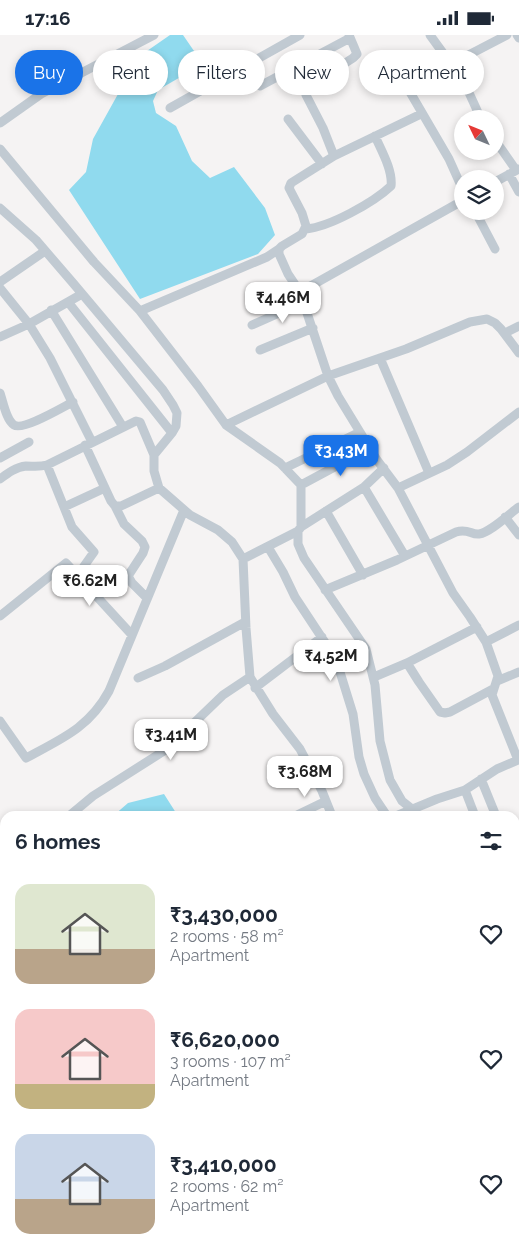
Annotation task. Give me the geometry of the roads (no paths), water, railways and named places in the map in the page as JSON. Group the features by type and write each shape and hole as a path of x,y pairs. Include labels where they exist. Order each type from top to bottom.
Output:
{"street":[{"path":"0,123 41,94 154,35"},
{"path":"170,107 300,35"},
{"path":"430,35 442,50"},
{"path":"478,50 507,35"},
{"path":"265,83 350,36 357,54 305,90 330,143 334,156"},
{"path":"411,95 454,171"},
{"path":"469,95 476,110"},
{"path":"306,229 302,213 289,188 291,183 334,156 421,114"},
{"path":"288,119 322,164"},
{"path":"140,311 260,260 302,234 306,229 318,228 335,220 368,203 391,186 388,170 375,136"},
{"path":"0,149 94,262 140,311 226,425 280,463 301,485 297,531 298,544 304,558 366,649 374,677 380,741 390,780 402,801 411,811"},
{"path":"504,154 515,171 519,192"},
{"path":"504,177 515,171"},
{"path":"300,292 454,205"},
{"path":"0,208 45,251 173,405 177,413 177,419 172,433 154,455"},
{"path":"480,220 495,249"},
{"path":"279,249 279,254 288,275 300,292 328,376 338,396 377,460 398,489 453,593 486,642 498,676 492,695 518,763 497,769 465,790 414,811"},
{"path":"0,282 45,251"},
{"path":"0,288 29,324 50,358 73,402 105,488 124,524 142,541 143,553 128,576 132,583 147,598"},
{"path":"0,337 29,324 82,294"},
{"path":"68,302 172,433"},
{"path":"252,325 304,302"},
{"path":"51,311 123,427"},
{"path":"226,425 328,376 406,349 470,322 487,319 495,323 505,333 519,353"},
{"path":"505,333 519,326"},
{"path":"260,349 313,328"},
{"path":"380,358 429,473"},
{"path":"0,393 10,420 18,427 39,420 73,402"},
{"path":"398,489 447,465 519,412"},
{"path":"0,479 17,468 46,465 136,421 140,423 154,455 154,471 159,488 187,512 218,530 232,542 243,559 245,622 250,677 273,714 300,749 330,811"},
{"path":"285,468 360,432"},
{"path":"0,458 29,441"},
{"path":"301,485 370,448"},
{"path":"46,465 72,527 94,552 77,576"},
{"path":"243,559 297,531 364,487 384,468"},
{"path":"364,487 405,557"},
{"path":"64,507 105,488"},
{"path":"115,506 121,506 159,488"},
{"path":"325,590 405,557 456,531 462,530 480,534 519,507"},
{"path":"326,511 363,575"},
{"path":"0,721 26,759 69,736 91,717 106,697 147,598 187,512"},
{"path":"505,517 519,535"},
{"path":"270,545 295,597 322,637 340,672 353,714 359,757 364,774 375,798 384,811"},
{"path":"0,616 66,563 132,635"},
{"path":"138,678 165,666 245,622"},
{"path":"486,642 519,625"},
{"path":"374,677 407,663 476,627"},
{"path":"255,687 322,637"},
{"path":"407,663 440,712 445,713 519,672"},
{"path":"77,811 92,796 167,749 223,695 250,677"},
{"path":"482,779 494,811"},
{"path":"465,790 473,811"},
{"path":"306,811 326,801"}],"water":[{"path":"170,35 183,35 193,50 178,50 178,78 168,84 168,50 148,50"},
{"path":"117,95 156,95 153,101 156,113 176,126 192,161 210,178 234,167 265,208 275,235 258,254 140,299 69,190 86,172 93,139"},
{"path":"164,794 175,811 119,811 128,803"}]}
